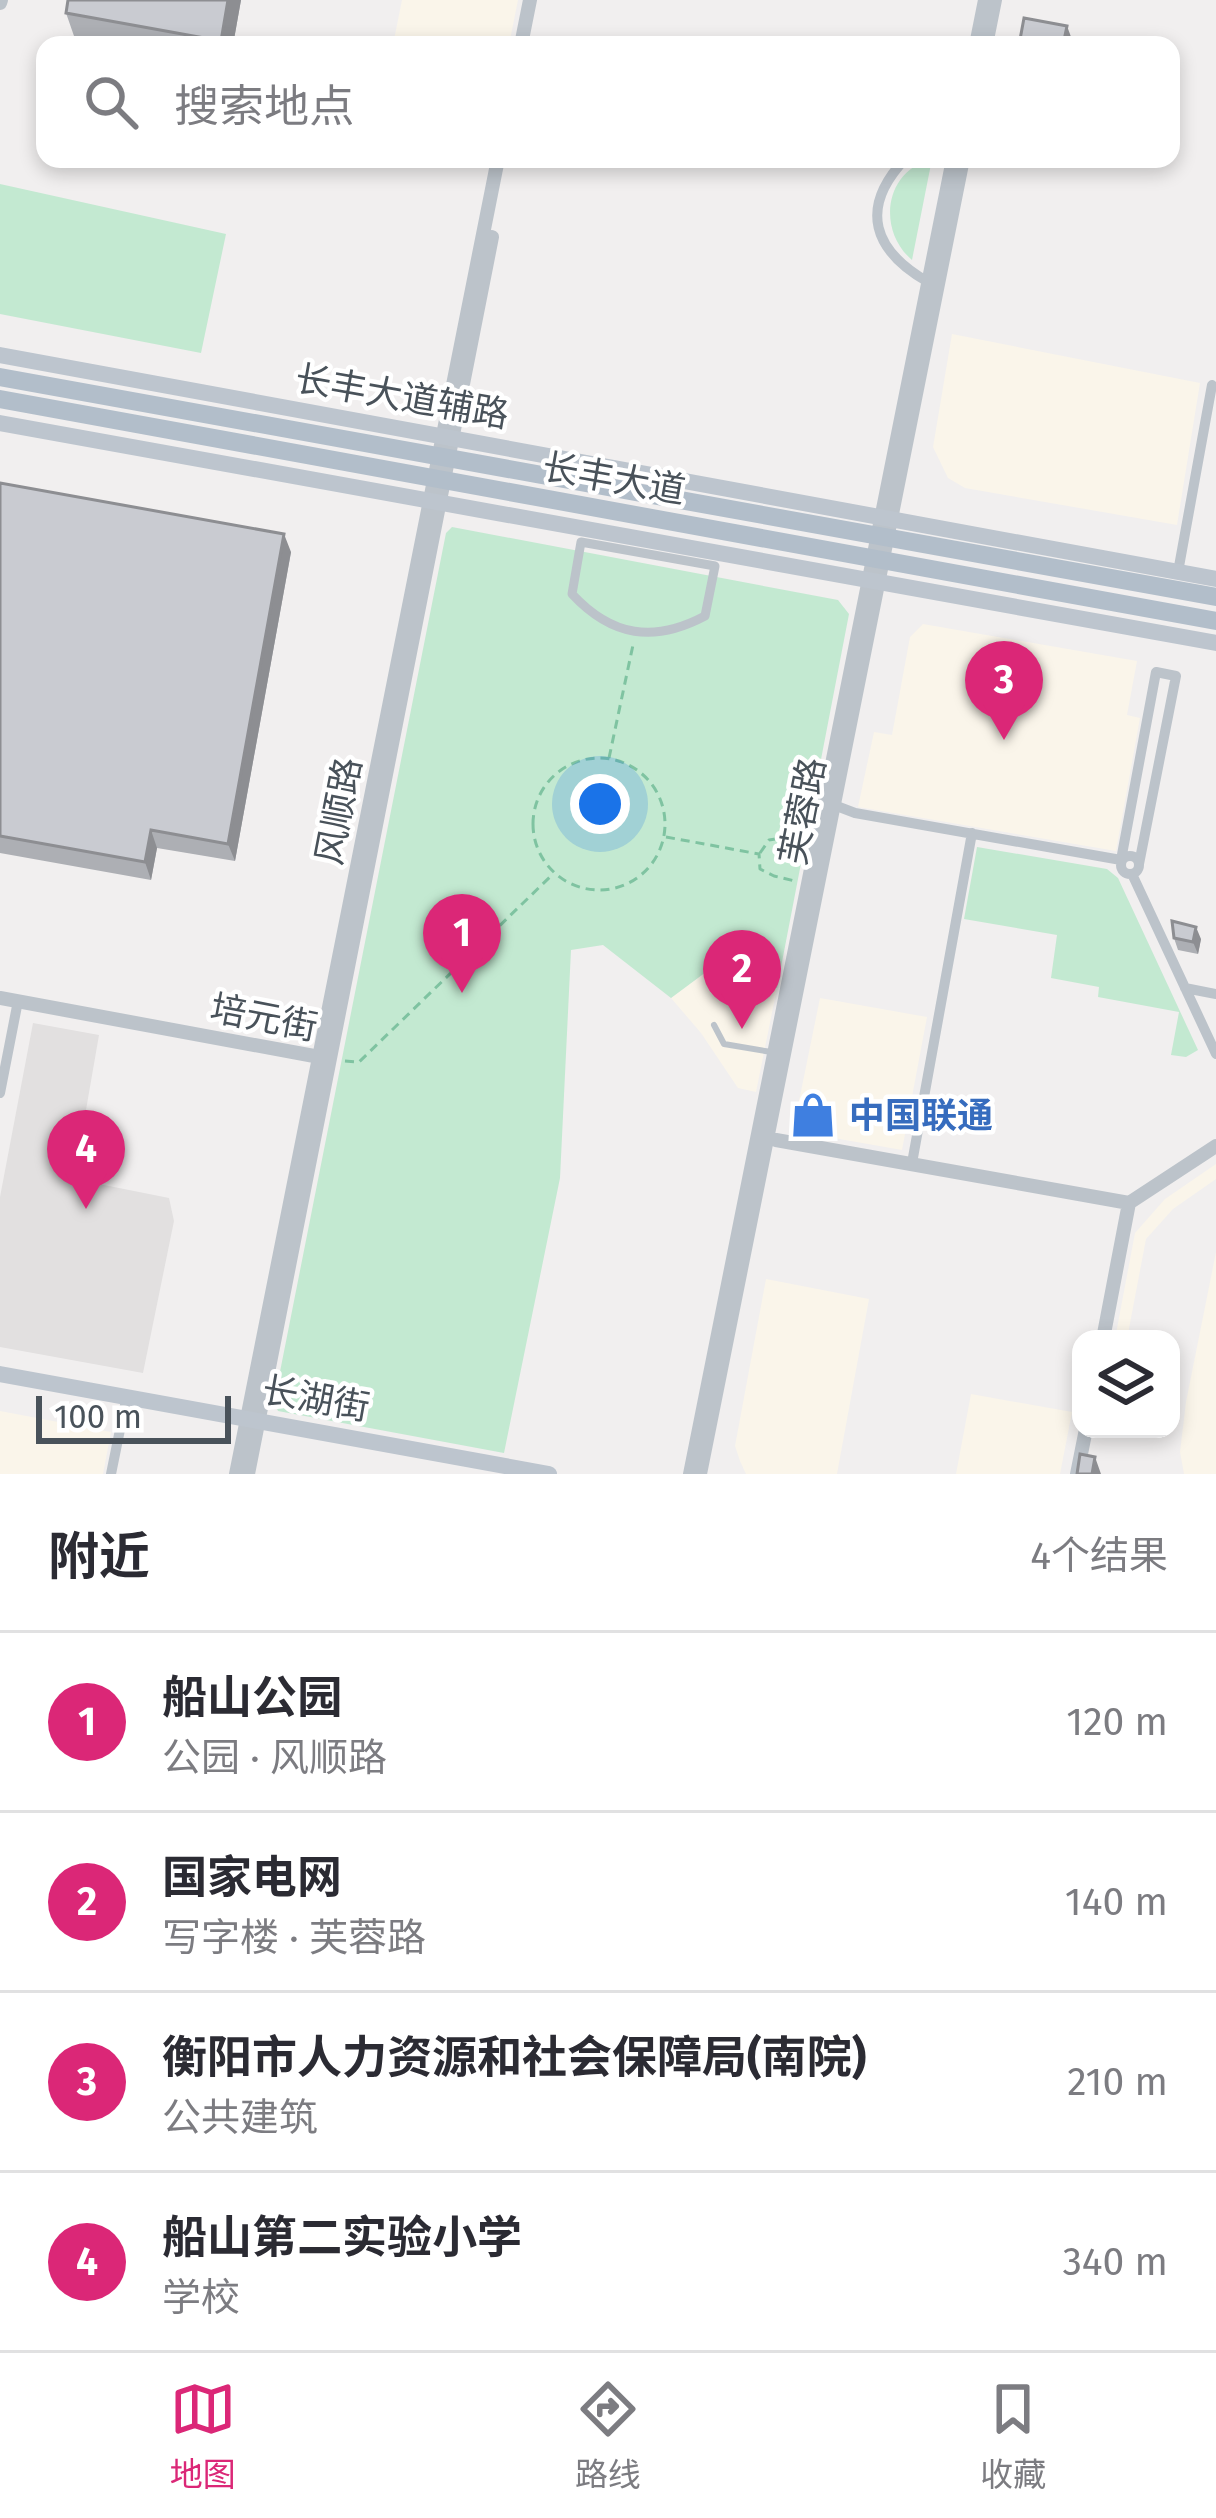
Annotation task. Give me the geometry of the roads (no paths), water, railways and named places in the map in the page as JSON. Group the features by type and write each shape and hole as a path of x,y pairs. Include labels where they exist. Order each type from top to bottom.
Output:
{"main road":[{"name":"长丰大道辅路","path":"0,356 446,447"},
{"name":"长丰大道","path":"0,377 446,447 1176,580 1216,597"},
{"name":"长丰大道","path":"0,399 1216,620"},
{"path":"0,423 1216,643"},
{"path":"1176,580 1216,579"},
{"name":"长湖街","path":"0,1378 549,1474"},
{"name":"长湖街","path":"0,1378 502,1474"}],"street":[{"path":"523,36 530,0"},
{"path":"532,36 539,0"},
{"path":"978,36 985,0"},
{"path":"988,36 995,0"},
{"name":"风顺路","path":"248,1474 252,1424 440,479 496,168"},
{"name":"风顺路","path":"446,447 506,168"},
{"path":"898,168 881,193 879,232 887,251 901,266 928,282"},
{"name":"芙蓉路","path":"700,1474 833,809 951,168"},
{"name":"芙蓉路","path":"884,527 961,168"},
{"path":"1176,580 1213,386"},
{"path":"581,542 715,566 705,616 666,633 636,632 605,623 572,594 581,542"},
{"name":"芙蓉路","path":"691,1474 808,883 874,581"},
{"path":"1121,860 1156,672 1176,676 1136,869"},
{"path":"833,809 1121,860 1132,855 1216,1054"},
{"path":"912,1163 972,833"},
{"path":"1186,988 1216,994"},
{"name":"培元街","path":"0,1000 322,1059"},
{"path":"0,1093 18,1003"},
{"path":"776,1140 1130,1204 1216,1146"},
{"path":"1105,1330 1130,1204"},
{"path":"112,1474 125,1405"},
{"name":"风顺路","path":"236,1474 252,1424"},
{"path":"1077,1474 1084,1438"}],"lane":[{"path":"714,1025 724,1044 775,1053"}],"place":[{"name":"衡阳市人力资源和社会保障局(南院)","path":"1004,740"},
{"name":"船山公园","path":"462,993"},
{"name":"国家电网","path":"742,1029"},
{"name":"中国联通","path":"813,1115"},
{"name":"船山第二实验小学","path":"86,1209"}]}
